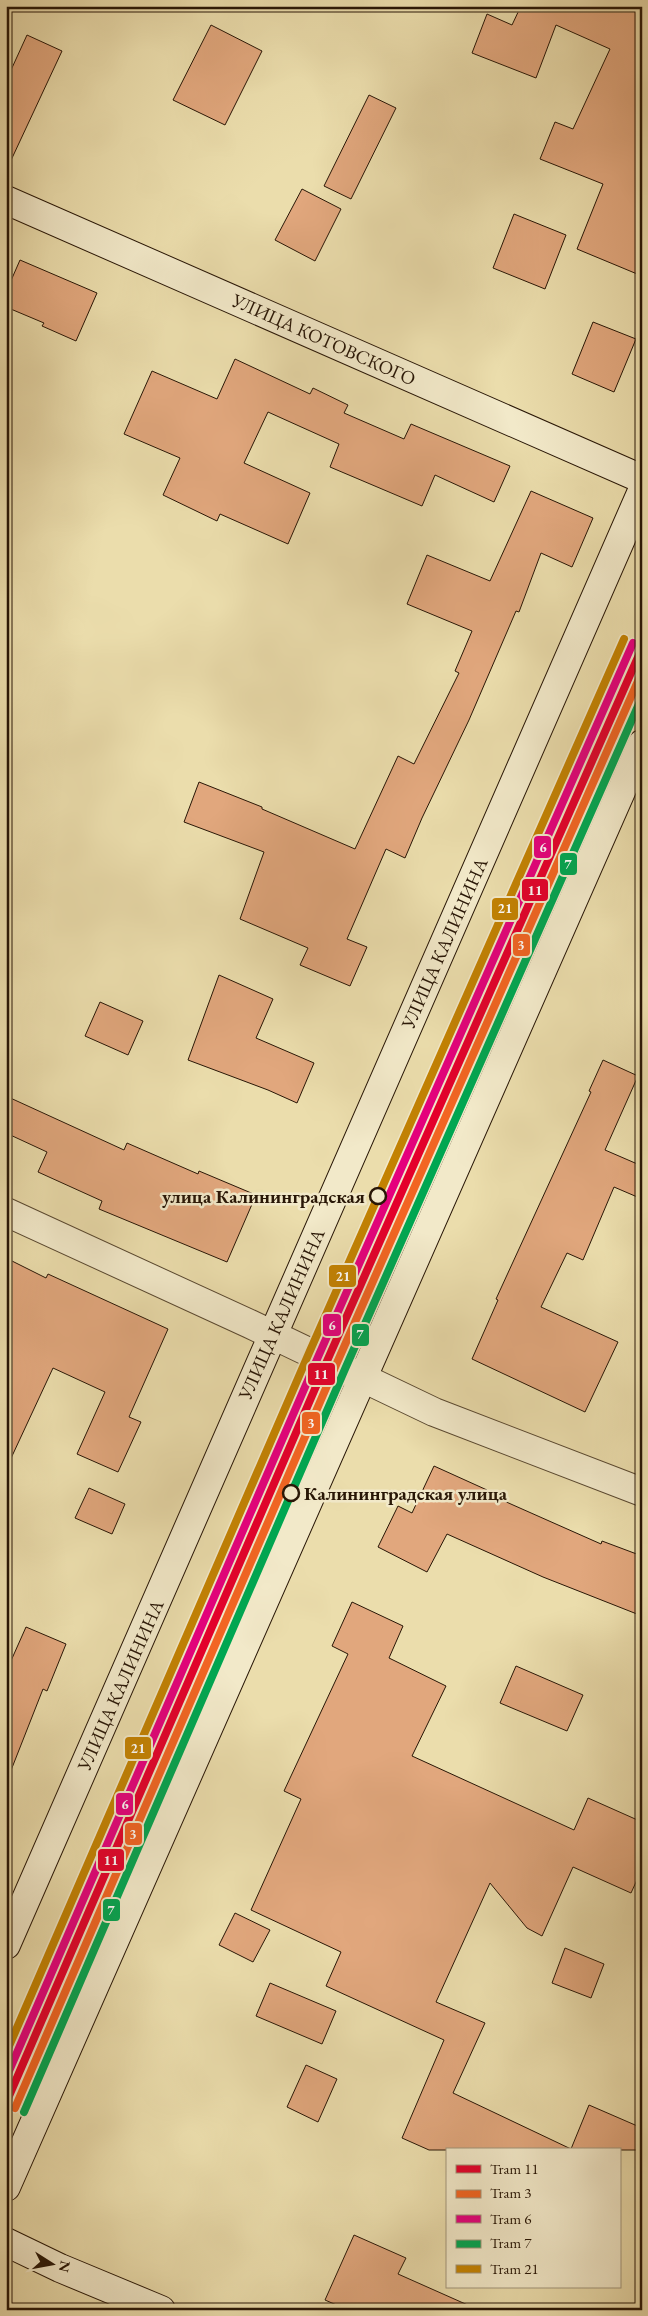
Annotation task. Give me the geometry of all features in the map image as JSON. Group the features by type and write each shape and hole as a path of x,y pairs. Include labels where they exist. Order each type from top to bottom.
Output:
{"street":[{"name":"УЛИЦА КОТОВСКОГО","path":"6,200 642,479"},
{"name":"УЛИЦА КАЛИНИНА","path":"6,1945 642,491"},
{"path":"6,2187 642,744"},
{"path":"6,1212 434,1412 642,1492"},
{"path":"6,2242 60,2268 161,2310"}],"building":[{"path":"515,6 642,6 642,276 577,249 603,184 540,159 555,122 573,129 610,49 556,25 536,78 472,53 487,14 512,25 520,8"},
{"path":"211,25 262,51 225,125 173,100"},
{"path":"27,35 62,51 6,171 6,81"},
{"path":"369,95 396,108 351,199 324,186"},
{"path":"302,189 341,209 315,261 275,240"},
{"path":"514,214 566,235 545,289 493,268"},
{"path":"20,260 97,293 76,341 42,326 44,323 6,307 6,292"},
{"path":"593,322 636,339 614,392 572,374"},
{"path":"235,359 310,394 313,388 348,405 344,413 404,439 411,424 510,466 494,502 435,475 422,506 330,467 339,444 268,412 244,463 310,493 288,544 220,514 217,521 163,495 180,458 124,434 152,371 217,399"},
{"path":"531,491 593,518 572,567 541,553 519,612 516,611 469,720 405,858 386,849 347,939 367,947 350,986 300,965 308,948 240,919 264,852 184,822 199,782 262,807 262,809 355,849 398,756 414,764 459,673 455,671 472,631 407,604 427,555 490,581"},
{"path":"219,975 273,999 256,1038 314,1063 297,1103 188,1060"},
{"path":"100,1002 143,1021 128,1055 85,1036"},
{"path":"603,1060 638,1076 605,1150 642,1166 642,1199 614,1187 583,1260 567,1253 541,1307 618,1342 585,1412 472,1359 498,1300 496,1299 591,1092 589,1091"},
{"path":"6,1096 124,1150 127,1143 198,1174 199,1171 256,1195 227,1262 99,1209 102,1201 38,1172 47,1152 6,1133"},
{"path":"6,1258 46,1278 48,1274 168,1329 129,1417 141,1422 118,1472 77,1454 105,1392 53,1368 6,1469"},
{"path":"434,1466 487,1490 486,1493 601,1544 602,1541 642,1556 642,1616 543,1577 447,1534 427,1572 378,1547 398,1506 412,1513"},
{"path":"89,1488 125,1504 112,1534 75,1518"},
{"path":"352,1602 403,1626 389,1658 446,1686 412,1756 574,1830 588,1798 642,1822 642,1869 631,1893 573,1867 542,1936 527,1928 490,1883 436,2002 485,2023 453,2093 569,2148 446,2148 446,2150 429,2150 402,2138 444,2040 326,1986 341,1952 251,1910 301,1799 284,1791 348,1654 332,1646"},
{"path":"26,1627 66,1644 47,1691 43,1689 8,1778 6,1672"},
{"path":"516,1666 583,1695 567,1731 500,1703"},
{"path":"235,1913 270,1930 253,1962 219,1945"},
{"path":"565,1948 604,1964 591,1998 552,1983"},
{"path":"270,1983 336,2011 322,2044 256,2016"},
{"path":"306,2065 337,2079 318,2122 287,2107"},
{"path":"589,2105 642,2128 642,2150 571,2148"},
{"path":"354,2235 406,2258 398,2274 479,2310 348,2310 325,2300"}],"tram line":[{"name":"21","path":"6,2053 309,1353 624,639"},
{"name":"6","path":"6,2078 318,1357 633,643"},
{"name":"11","path":"6,2103 327,1361 642,648"},
{"name":"3","path":"15,2108 336,1365 642,672"},
{"name":"7","path":"24,2112 345,1369 642,697"}],"place":[{"name":"улица Калининградская","path":"378,1196"},
{"name":"Калининградская улица","path":"291,1493"}]}
